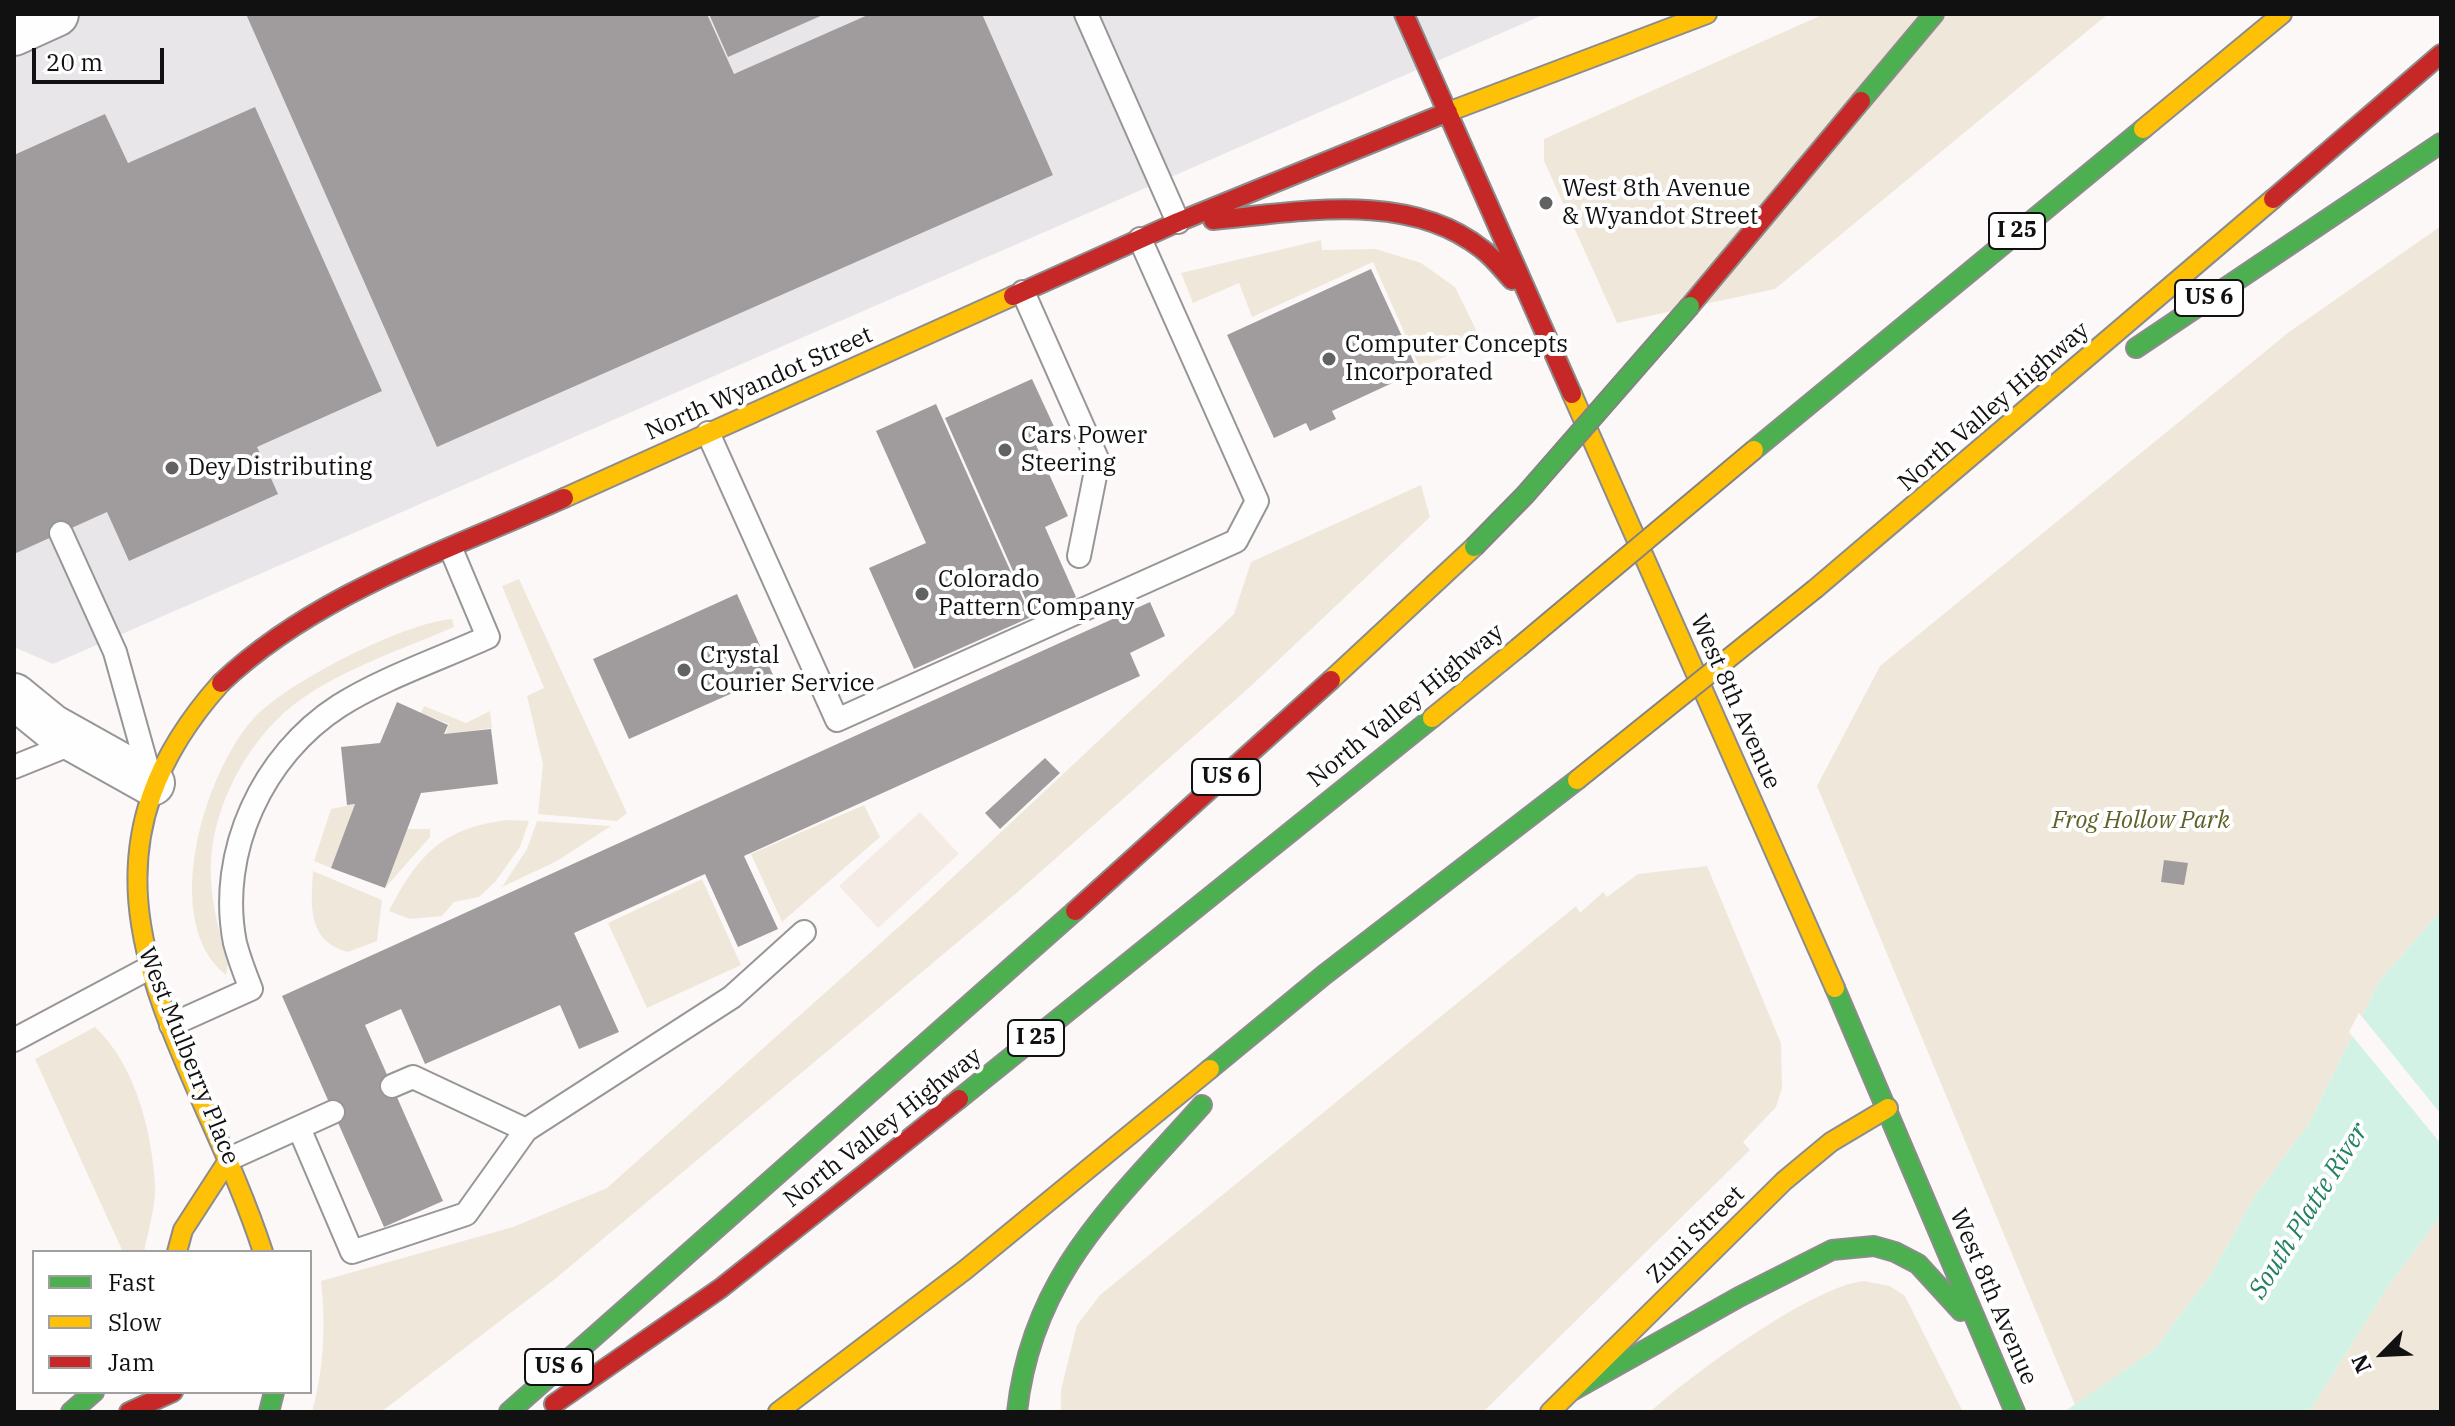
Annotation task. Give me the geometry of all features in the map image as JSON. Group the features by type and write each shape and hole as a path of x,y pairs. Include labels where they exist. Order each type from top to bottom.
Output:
{"main road":[{"name":"West 8th Avenue","path":"1404,14 1888,1108 2014,1412"},
{"name":"North Wyandot Street","path":"152,783 173,744 215,686 268,639 340,599 1178,222 1448,112 1707,14"},
{"name":"US 6","path":"509,1412 1249,757 1474,547 1525,495 1690,306 1934,14"},
{"name":"North Valley Highway","path":"542,1412 721,1288 1055,1023 1518,648 2282,14"},
{"name":"North Valley Highway","path":"778,1412 1024,1222 1324,975 1577,780 1815,589 1977,454 2441,54"},
{"name":"US 6","path":"2123,356 2441,143"},
{"path":"1178,222 1332,211 1376,210 1415,216 1445,224 1474,241 1501,265 1537,314"},
{"path":"1977,454 2097,374"},
{"name":"West Mulberry Place","path":"152,783 144,805 132,871 137,924 149,968 229,1159 262,1250"},
{"path":"1017,1412 1020,1371 1030,1334 1064,1269 1231,1073 1324,975"},
{"name":"Zuni Street","path":"1550,1412 1784,1181 1831,1142 1888,1108"},
{"path":"178,1250 183,1230 229,1159"},
{"path":"1572,1391 1807,1261 1832,1250 1874,1246 1918,1264 1962,1311 2014,1412"},
{"path":"71,1412 92,1394"},
{"path":"129,1412 169,1394"}],"street":[{"path":"14,696 27,710 76,742 152,783"}],"lane":[{"path":"1086,14 1178,222"},
{"path":"708,433 837,720 1236,541 1257,501 1140,239"},
{"path":"1023,292 1098,461 1079,556"},
{"path":"61,533 115,652 152,783"},
{"path":"171,1025 251,989 235,941 233,881 242,834 271,772 297,741 342,704 488,637 451,549"},
{"path":"14,767 76,742"},
{"path":"299,1128 352,1252 466,1214 526,1130 732,997 804,932"},
{"path":"14,1040 149,968"},
{"path":"392,1086 413,1077 526,1130"},
{"path":"229,1159 333,1112"}],"shaded area":[{"path":"14,14 1545,14 53,664 14,647"},
{"path":"920,812 959,854 878,928 839,886"}],"green space":[{"path":"1824,14 2108,14 1775,289 1617,323 1544,161 1544,139"},
{"name":"Frog Hollow Park","path":"2441,226 2441,911 2380,980 2308,1125 2253,1199 2212,1273 2154,1350 2075,1405 1817,786 1880,666 2289,332"},
{"path":"1321,240 1322,250 1376,249 1421,263 1455,287 1481,340 1420,368 1373,262 1252,317 1239,283 1193,303 1181,273"},
{"path":"1421,485 1430,517 1251,686 1020,890 555,1279 381,1412 312,1412 323,1347 321,1281 513,1227 607,1188 922,906 1234,614 1251,562"},
{"path":"519,579 627,813 617,821 538,814 543,764 527,696 544,688 502,586"},
{"path":"452,619 454,627 355,669 300,700 268,729 241,766 222,807 212,850 214,908 228,964 226,975 206,951 195,920 192,885 205,810 235,744 253,719 269,704 318,672 405,631"},
{"path":"424,706 466,723 490,711 492,728 446,734 449,724 421,713"},
{"path":"355,804 331,868 314,861 331,809"},
{"path":"864,805 880,837 782,922 751,854"},
{"path":"507,820 529,821 520,847 495,882 479,897 454,902 442,916 410,919 389,911 411,874 434,848 465,830"},
{"path":"537,821 611,826 557,861 502,887 527,849"},
{"path":"407,829 430,829 430,837 385,888"},
{"path":"1707,866 1781,1043 1782,1088 1776,1107 1743,1142 1750,1150 1483,1412 1061,1412 1061,1390 1077,1325 1100,1295 1576,906 1580,913 1603,892 1607,897 1638,874"},
{"path":"313,871 382,900 377,941 348,952 325,940 318,931 312,909"},
{"path":"702,879 741,965 647,1008 608,923"},
{"path":"95,1027 121,1060 139,1100 153,1164 155,1193 144,1250 122,1250 35,1059"},
{"path":"2441,1215 2441,1412 2309,1412 2387,1288"},
{"path":"1864,1281 1890,1286 1905,1296 1963,1412 1650,1412 1722,1356 1784,1315 1814,1298"}],"water":[{"name":"South Platte River","path":"2441,911 2441,1215 2387,1288 2309,1412 2064,1412 2154,1350 2212,1273 2253,1199 2308,1125 2380,980"}],"pier":[{"path":"2359,1013 2441,1114 2441,1144 2349,1032"}],"building":[{"path":"246,14 707,14 734,74 870,14 982,14 1053,175 437,447"},
{"path":"709,14 825,14 728,57"},
{"path":"255,107 382,391 257,447 278,494 129,561 107,512 14,554 14,155 105,114 128,163"},
{"path":"1371,269 1418,371 1332,411 1336,419 1310,431 1306,423 1274,438 1227,335"},
{"path":"1032,379 1057,433 1035,443 1068,516 1045,527 1076,597 1033,616 945,418"},
{"path":"936,404 1031,617 914,669 869,568 926,543 876,431"},
{"path":"737,594 773,675 629,739 593,659"},
{"path":"1150,602 1165,636 1130,653 1140,676 744,856 778,929 738,947 705,874 574,933 619,1032 579,1049 560,1005 425,1064 401,1009 365,1025 443,1201 384,1227 282,996"},
{"path":"397,702 448,725 444,734 491,729 498,784 421,793 385,888 331,868 355,804 347,805 341,747 380,743"},
{"path":"1045,758 1060,773 1000,829 985,813"},
{"path":"2164,860 2188,863 2184,885 2161,882"}],"traffic: fast":[{"path":"1861,101 1934,14"},
{"path":"1754,450 2143,129"},
{"path":"2136,348 2441,143"},
{"path":"1474,547 1525,495 1690,306"},
{"path":"959,1099 1432,718"},
{"path":"1210,1069 1324,975 1577,780"},
{"path":"509,1412 1075,911"},
{"path":"1835,988 2015,1412"},
{"path":"1017,1412 1026,1363 1040,1320 1059,1280 1109,1209 1202,1105"},
{"path":"1572,1391 1739,1297 1832,1250 1874,1246 1895,1252 1918,1264 1961,1311"},
{"path":"71,1412 92,1394"},
{"path":"269,1412 274,1394"}],"traffic: slow":[{"path":"1448,112 1707,14"},
{"path":"2143,129 2282,14"},
{"path":"1815,589 2273,199"},
{"path":"564,498 1013,296"},
{"path":"1572,394 1835,988"},
{"path":"1518,648 1754,450"},
{"path":"1331,680 1474,547"},
{"path":"1577,780 1815,589"},
{"path":"1432,718 1518,648"},
{"path":"221,683 169,756 143,827 138,897 150,965 173,1034 235,1177 262,1250"},
{"path":"778,1412 965,1270 1210,1069"},
{"path":"1550,1412 1784,1181 1831,1142 1888,1108"},
{"path":"178,1250 183,1230 229,1159"}],"traffic: jam":[{"path":"1404,14 1572,394"},
{"path":"2273,199 2441,54"},
{"path":"1690,306 1861,101"},
{"path":"1013,296 1178,222 1448,112"},
{"path":"1213,220 1352,209 1421,218 1453,230 1482,249 1512,280"},
{"path":"221,683 258,651 340,599 429,556 564,498"},
{"path":"1075,911 1331,680"},
{"path":"554,1404 721,1288 959,1099"},
{"path":"129,1412 169,1394"}],"place":[{"name":"West 8th Avenue & Wyandot Street","path":"1546,203"},
{"name":"Computer Concepts Incorporated","path":"1329,359"},
{"name":"Cars Power Steering","path":"1005,450"},
{"name":"Dey Distributing","path":"172,468"},
{"name":"Colorado Pattern Company","path":"922,594"},
{"name":"Crystal Courier Service","path":"684,670"}]}
